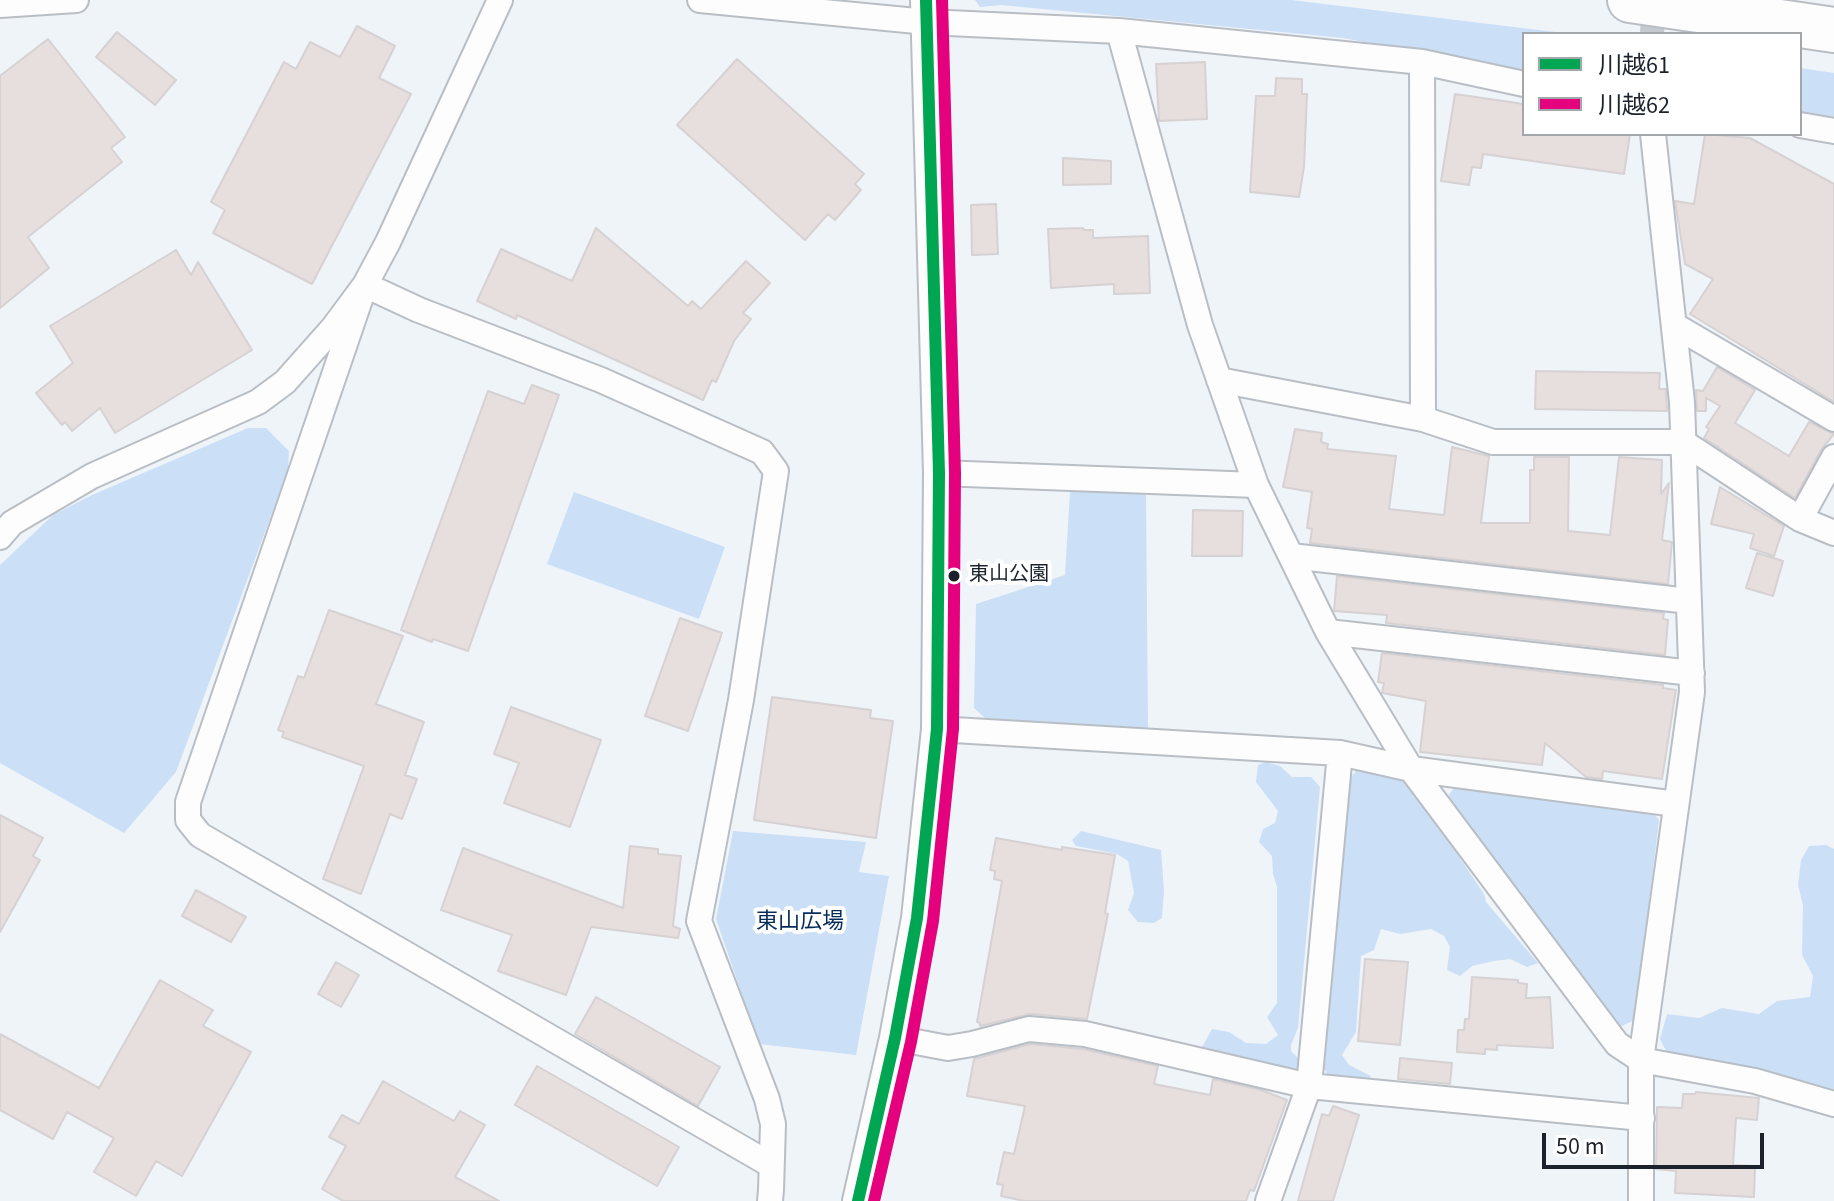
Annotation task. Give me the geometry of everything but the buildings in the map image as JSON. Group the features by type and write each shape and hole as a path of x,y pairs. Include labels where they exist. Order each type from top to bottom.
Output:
{"highway":[{"path":"1630,0 1834,30"},
{"path":"1798,0 1834,5"}],"street":[{"path":"0,5 76,0"},
{"path":"4,524 92,476 258,402 285,382 333,328 365,285 500,0"},
{"path":"700,0 927,11 1422,62 1522,84"},
{"path":"858,1201 895,1038 917,918 937,729 939,473 927,11"},
{"path":"1119,31 1164,201 1219,380 1256,485 1328,632 1411,769 1617,1044 1641,1060 1755,1081 1834,1104"},
{"path":"1422,62 1423,419"},
{"path":"1802,125 1834,131"},
{"path":"1641,1201 1641,1060 1692,692 1683,442 1653,136"},
{"path":"365,285 188,802 188,820 200,835 771,1165"},
{"path":"365,285 419,310 601,380 762,452 776,471 741,700 699,921 767,1099 773,1124 770,1201"},
{"path":"1674,325 1834,419"},
{"path":"1219,380 1423,419 1493,442 1683,442 1800,519 1834,533"},
{"path":"1800,519 1834,457"},
{"path":"939,473 1256,485"},
{"path":"1291,556 1689,601"},
{"path":"1328,632 1692,673"},
{"path":"937,729 1340,753 1411,769 1676,804"},
{"path":"1268,1201 1309,1086 1340,753"},
{"path":"895,1038 948,1048 1029,1029 1085,1034 1309,1086 1642,1118"}],"green space":[{"path":"975,0 1291,0 1555,32 1522,32 1522,72 1343,38 1001,5 980,7"},
{"path":"1802,68 1834,73 1834,119 1802,114"},
{"path":"248,428 266,428 289,451 288,470 176,772 124,833 0,763 0,565 53,515"},
{"name":"東山公園","path":"1070,491 1146,494 1148,730 985,718 974,708 976,604 1065,575"},
{"path":"574,492 725,547 699,619 547,564"},
{"path":"1266,762 1280,766 1292,777 1311,777 1320,787 1298,1028 1291,1045 1291,1051 1300,1060 1297,1068 1281,1071 1202,1047 1212,1029 1229,1032 1246,1043 1266,1044 1278,1035 1267,1017 1277,1003 1277,887 1272,856 1259,842 1263,829 1275,823 1278,811 1256,782 1258,765"},
{"path":"1391,770 1413,788 1484,894 1486,902 1538,963 1527,967 1510,959 1494,961 1472,966 1460,976 1447,970 1450,947 1444,936 1431,929 1400,934 1381,929 1374,950 1361,956 1356,1032 1342,1055 1349,1065 1371,1076 1365,1086 1332,1084 1324,1068 1337,927 1345,784 1356,771"},
{"path":"1454,788 1651,810 1659,820 1635,1020 1615,1029 1448,796"},
{"name":"東山広場","path":"733,831 866,842 859,872 889,876 856,1055 759,1044 716,919"},
{"path":"1081,831 1161,850 1162,918 1154,923 1138,922 1128,910 1134,893 1128,861 1117,854 1076,846 1072,840"},
{"path":"1826,845 1834,849 1834,1096 1668,1055 1660,1039 1667,1014 1699,1018 1722,1008 1759,1014 1777,1001 1810,997 1813,976 1802,955 1803,905 1798,885 1801,860 1809,846"}],"tunnel":[{"path":"1652,32 1654,0"}],"transit line":[{"name":"川越61","path":"858,1201 895,1038 917,918 937,729 939,473 926,0"},
{"name":"川越62","path":"874,1201 911,1042 933,921 953,729 955,473 942,0"}],"place":[{"name":"東山公園","path":"954,576"}]}
